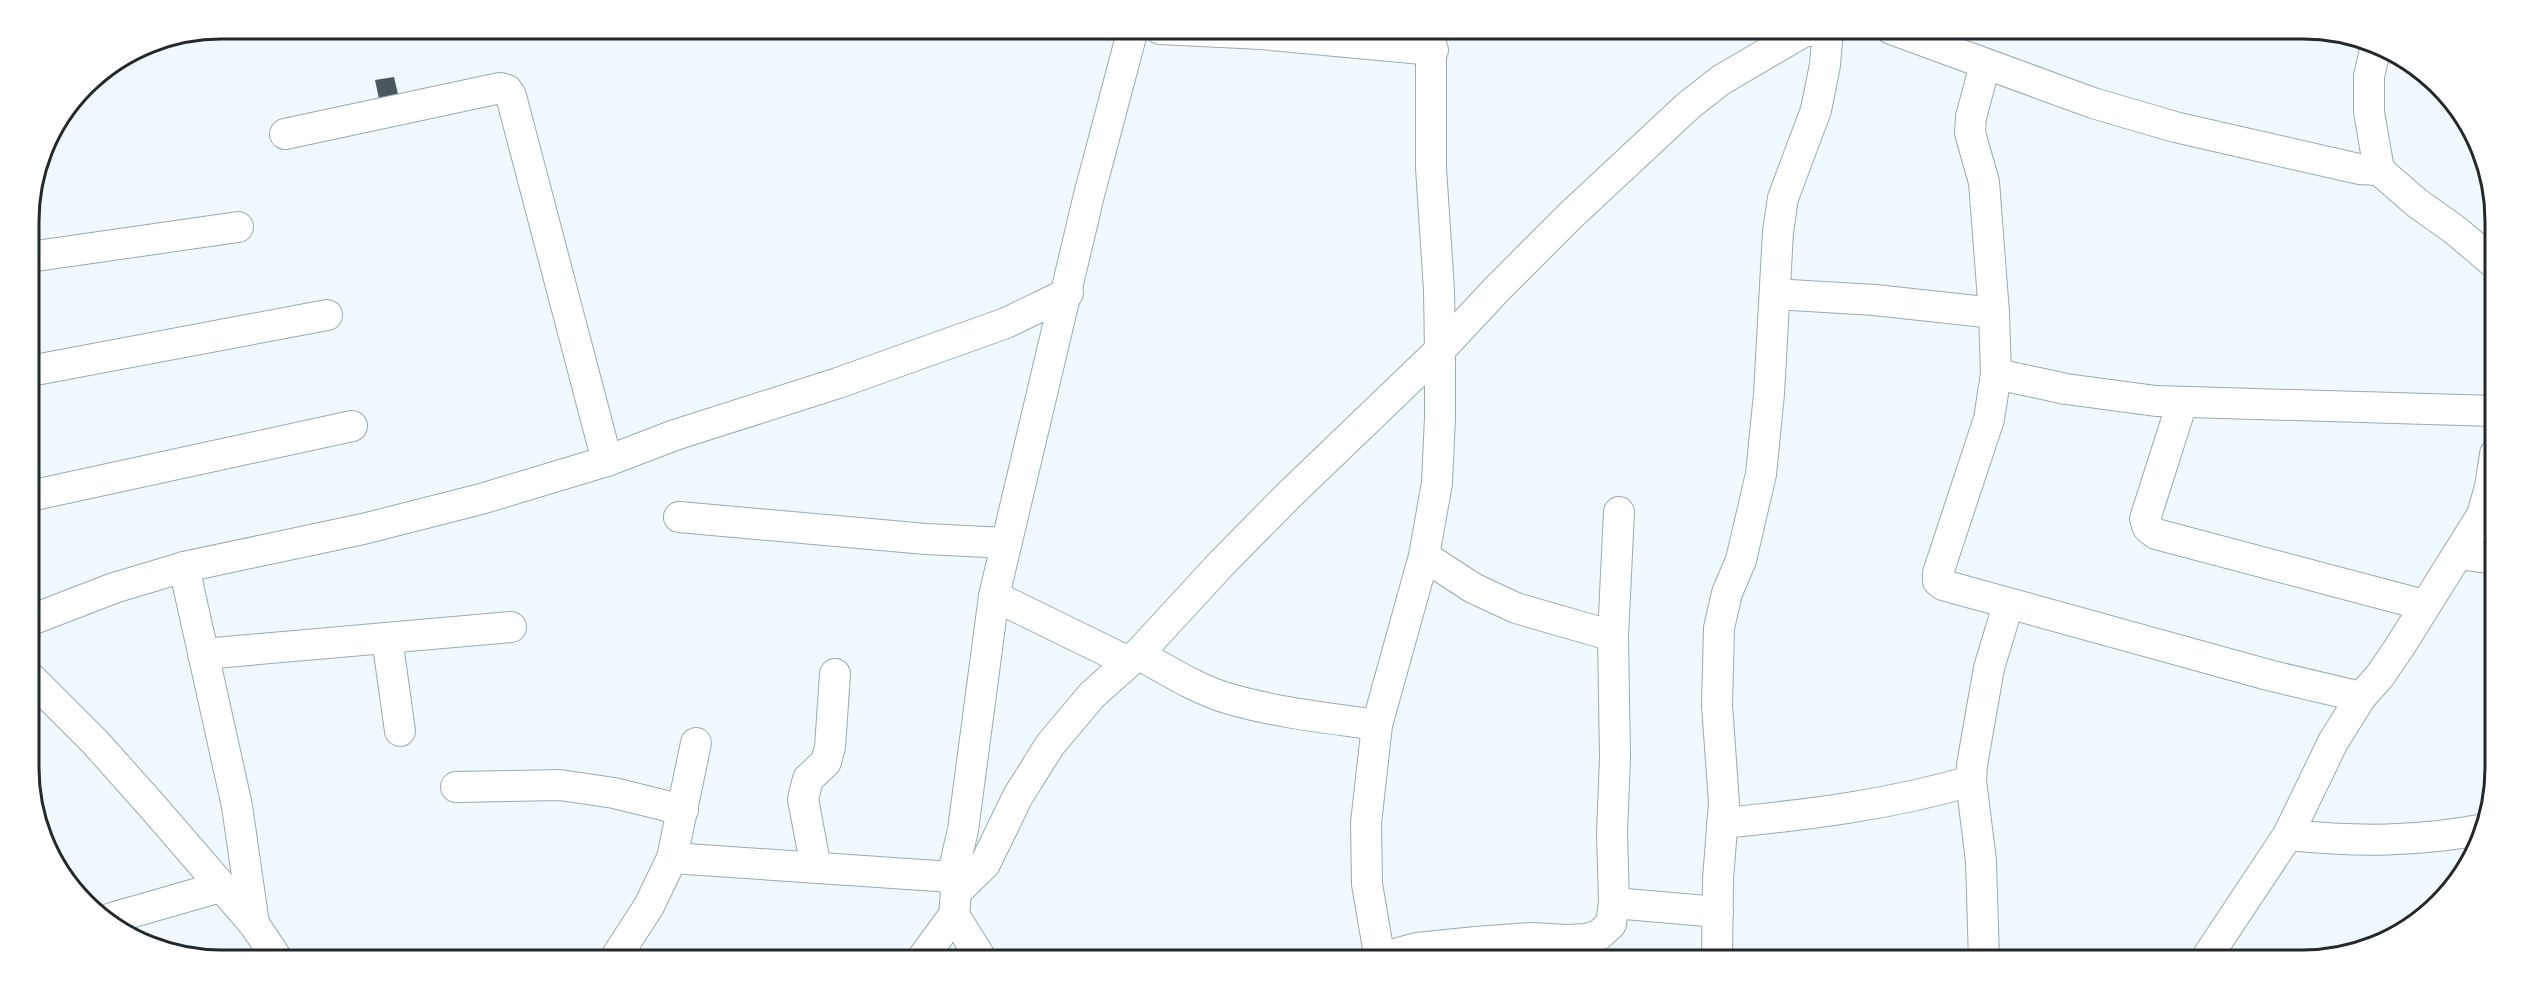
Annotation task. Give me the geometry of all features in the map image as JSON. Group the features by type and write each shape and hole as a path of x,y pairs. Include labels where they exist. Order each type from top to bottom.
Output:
{"street":[{"path":"926,950 954,894 994,596 1068,292 1089,195 1130,39"},
{"path":"1378,950 1367,884 1366,823 1377,725 1424,556 1437,483 1440,350 1439,290 1431,168 1432,39"},
{"path":"954,894 985,864 1018,796 1050,745 1092,695 1134,658 1288,496 1440,350 1571,215 1689,105 1721,80 1794,39"},
{"path":"1717,950 1724,803 1717,663 1719,628 1727,593 1741,560 1761,474 1769,394 1778,232 1784,198 1816,110 1825,65 1816,39"},
{"path":"1919,39 2093,103 2175,127 2359,169 2379,170 2485,256"},
{"path":"2374,54 2369,76 2369,112 2379,170"},
{"path":"1985,65 1971,117 1970,133 1984,182 1994,313 1996,374 1989,419 1938,573 1938,581 1943,585 2008,605 2272,676 2361,697"},
{"path":"285,134 500,88 507,90 511,96 608,461"},
{"path":"39,256 238,227"},
{"path":"39,617 114,588 184,567 363,529 481,499 608,461 675,435 838,383 1006,323 1068,292"},
{"path":"1775,294 1875,300 1994,313"},
{"path":"39,369 327,315"},
{"path":"1996,374 2124,398 2182,403 2250,402 2485,411"},
{"path":"2182,403 2145,519 2148,528 2156,534 2199,547 2424,605"},
{"path":"39,494 352,426"},
{"path":"2212,950 2288,835 2333,742 2361,697 2379,677 2458,554 2482,514 2485,504"},
{"path":"1410,950 1531,938 1587,939 1599,936 1611,924 1614,903 1613,636 1619,512"},
{"path":"679,517 926,539 1006,543"},
{"path":"2458,554 2485,558"},
{"path":"1424,556 1473,588 1516,608 1613,636"},
{"path":"184,567 237,806 254,924"},
{"path":"994,596 1228,699 1297,713 1377,725"},
{"path":"1983,950 1981,861 1971,781 1974,745 1989,668 2008,605"},
{"path":"203,654 511,627"},
{"path":"387,638 400,731"},
{"path":"816,868 803,799 808,779 826,762 830,747 835,674"},
{"path":"39,685 102,750 254,924 271,950"},
{"path":"620,950 649,906 672,858 696,743"},
{"path":"1722,823 1856,808 1920,796 1971,781"},
{"path":"456,787 560,785 614,793 683,810"},
{"path":"2288,835 2362,841 2439,838 2473,831"},
{"path":"672,858 816,868 954,894"},
{"path":"117,917 220,887"},
{"path":"954,894 978,950"},
{"path":"1614,903 1718,912"}],"building":[{"path":"394,77 398,94 379,99 375,80"}]}
